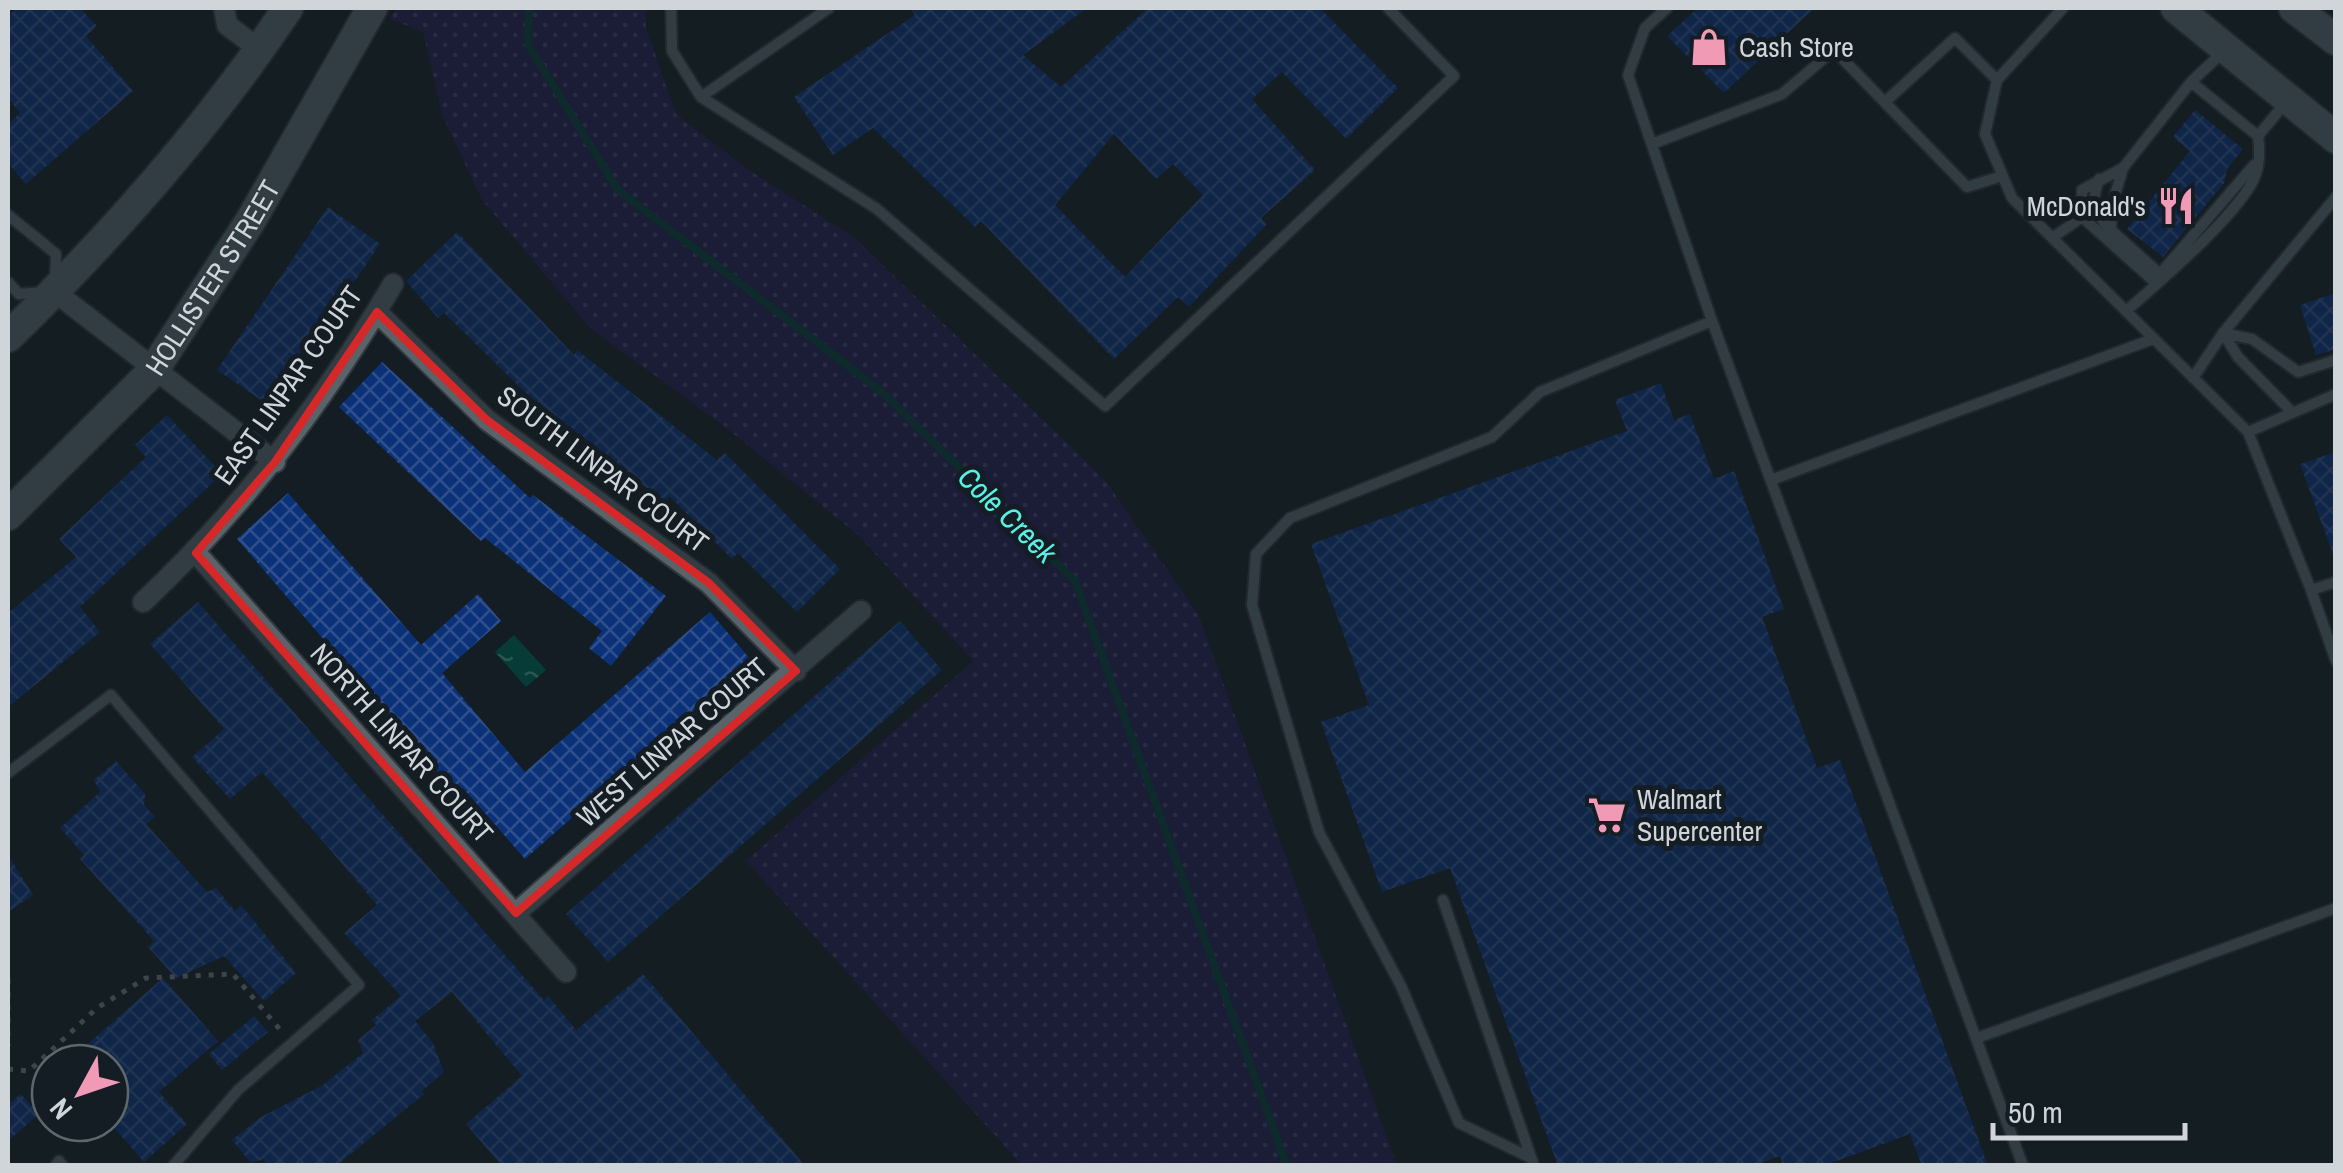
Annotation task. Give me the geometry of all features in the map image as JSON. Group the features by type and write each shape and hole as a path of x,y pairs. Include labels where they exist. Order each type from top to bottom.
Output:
{"main road":[{"name":"HOLLISTER STREET","path":"8,515 153,371 251,220 372,8"},
{"path":"2176,8 2286,102 2336,138"},
{"path":"2294,8 2332,36"},
{"path":"8,337 55,292 179,151 259,49 276,11"}],"street":[{"path":"224,8 226,25 259,49"},
{"name":"EAST LINPAR COURT","path":"143,602 196,553 275,462 393,284"},
{"path":"55,292 275,462"},
{"name":"SOUTH LINPAR COURT","path":"376,312 488,420 709,583 796,671"},
{"name":"NORTH LINPAR COURT","path":"196,553 566,972"},
{"name":"WEST LINPAR COURT","path":"516,912 861,612"}],"lane":[{"path":"670,8 672,51 702,98 877,209 1105,406 1454,76 1388,8"},
{"path":"702,98 830,8"},
{"path":"1667,8 1644,28 1628,75 1712,320 2023,1166"},
{"path":"2063,8 1997,80 1985,134 2002,176 2012,198 2248,432 2336,661"},
{"path":"1885,102 1955,38 1997,80"},
{"path":"1652,144 1782,94 1834,50 1966,187 2002,176"},
{"path":"2111,230 2112,205 2123,168 2192,82 2224,50"},
{"path":"2126,311 2184,263 2255,179 2261,154 2258,136 2192,82"},
{"path":"2258,136 2286,102"},
{"path":"2100,178 2093,198 2096,215 2160,274 2249,174 2261,154"},
{"path":"2123,168 2082,190 2082,217 2157,284"},
{"path":"2193,378 2223,333 2334,201"},
{"path":"8,215 56,254 55,292 19,294 8,282"},
{"path":"2052,238 2082,217"},
{"path":"1532,1162 1458,1123 1400,986 1319,832 1252,604 1256,554 1290,518 1492,437 1540,392 1712,320"},
{"path":"2223,333 2252,339 2298,372 2336,360"},
{"path":"2223,333 2238,357 2290,411"},
{"path":"1771,480 2153,338"},
{"path":"2248,432 2336,394"},
{"path":"2311,590 2336,582"},
{"path":"8,773 111,695 360,985 238,1090 173,1166"},
{"path":"1443,900 1532,1162"},
{"path":"1977,1038 2336,908"},
{"path":"54,1166 59,1162 63,1166"}],"path":[{"path":"8,1069 29,1072 97,1008 146,978 166,974 198,978 233,974 291,1042"},
{"path":"8,979 8,1046"}],"highlighted area":[{"path":"377,312 487,420 709,583 796,671 516,913 196,553 275,462"}],"shaded area":[{"path":"397,8 646,8 646,28 676,114 746,168 855,238 1105,480 1199,616 1397,1165 1022,1165 746,861 973,661 859,536 724,426 591,329 482,200 442,115 423,32 390,19"}],"water":[{"path":"514,635 546,670 526,687 495,652"}],"building":[{"path":"17,8 80,8 97,26 86,36 133,91 26,184 8,163 8,124 20,113 8,98 8,16"},
{"path":"910,8 1087,8 1023,55 1061,87 1148,8 1320,8 1398,88 1346,139 1282,72 1252,99 1315,170 1261,218 1267,224 1189,307 1178,297 1114,359 981,221 975,227 873,128 833,155 794,97 915,15","holes":["1114,134 1156,179 1173,164 1203,195 1125,277 1055,205"]},
{"path":"1698,8 1814,8 1724,93 1667,36"},
{"name":"McDonald's","path":"2195,110 2243,149 2227,169 2224,183 2163,257 2127,229 2190,151 2173,137"},
{"path":"328,207 380,244 270,406 217,370"},
{"path":"457,232 574,355 577,350 717,460 725,453 840,569 797,612 738,553 732,559 669,496 665,502 527,394 444,313 438,318 406,281"},
{"path":"2336,293 2336,349 2316,355 2300,305"},
{"path":"382,362 530,498 533,495 666,596 611,666 589,648 602,631 485,538 481,541 339,407"},
{"name":"Walmart Supercenter","path":"1661,383 1674,420 1690,414 1714,479 1734,471 1784,609 1762,617 1817,768 1840,760 1988,1166 1922,1166 1910,1134 1823,1166 1783,1166 1780,1156 1753,1166 1558,1166 1450,868 1382,892 1321,722 1369,705 1311,544 1627,431 1615,400"},
{"path":"167,415 222,474 80,607 100,632 8,707 8,613 76,557 59,539 146,457 135,445"},
{"path":"2336,452 2336,554 2333,554 2300,464"},
{"path":"288,493 421,645 478,594 501,621 442,673 525,772 710,612 751,660 525,859 463,788 454,795 368,693 362,698 342,674 349,669 237,539"},
{"path":"198,602 544,1000 548,996 576,1030 643,974 805,1166 502,1166 466,1124 522,1076 452,992 415,1021 433,1043 444,1072 422,1091 424,1094 336,1166 268,1166 263,1159 251,1163 232,1140 261,1117 323,1085 363,1053 358,1040 376,1025 372,1020 401,996 344,933 377,905 327,846 262,772 230,799 192,757 224,729 150,644"},
{"path":"900,621 942,670 608,962 566,914"},
{"path":"116,761 145,794 144,805 155,817 146,824 207,892 216,888 235,911 241,905 296,973 264,1001 224,956 176,978 148,947 154,941 80,859 84,855 60,828 100,792 94,780"},
{"path":"8,855 33,895 8,912"},
{"path":"163,978 218,1041 159,1092 187,1124 144,1162 127,1143 130,1043 89,1043"},
{"path":"254,1016 268,1032 222,1070 209,1054"},
{"path":"21,1094 30,1104 30,1122 8,1141 8,1105"}],"waterway":[{"name":"Cole Creek","path":"529,8 528,45 618,190 882,392 1075,581 1287,1166"}],"place":[{"name":"Cash Store","path":"1709,47"},
{"name":"McDonald's","path":"2176,206"},
{"name":"Walmart Supercenter","path":"1607,815"}]}
